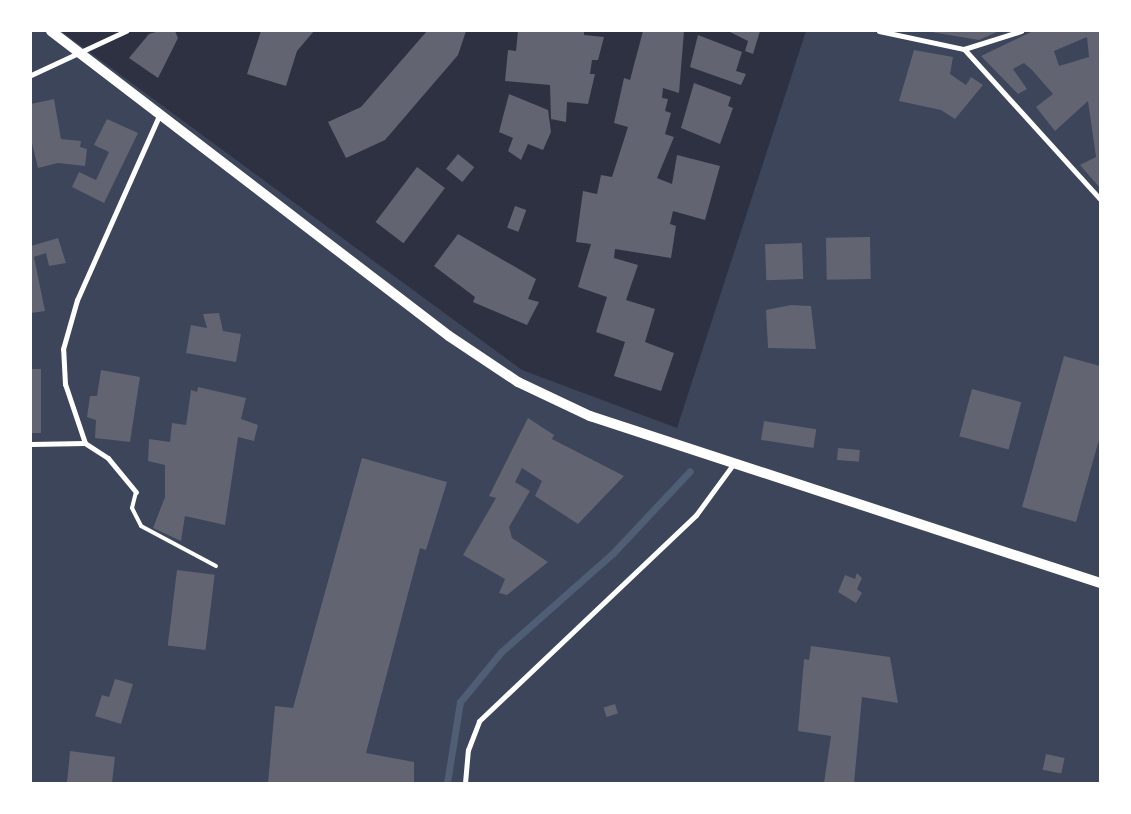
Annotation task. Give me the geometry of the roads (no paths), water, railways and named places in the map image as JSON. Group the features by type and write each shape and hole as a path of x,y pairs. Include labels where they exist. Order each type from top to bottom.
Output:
{"main road":[{"path":"51,31 159,116 450,336 518,382 590,416 1100,583"}],"street":[{"path":"31,75 80,54 126,31"},
{"path":"879,31 964,49 1021,31"},
{"path":"964,49 1100,199"},
{"path":"136,492 108,458 85,443 65,384 63,349 78,300 159,116"},
{"path":"31,444 68,447 85,443"},
{"path":"466,783 468,750 479,721 696,515 734,463"}],"lane":[{"path":"136,492 132,508 141,526 216,566"}],"waterway":[{"path":"447,783 460,702 501,652 613,553 690,471"}]}
